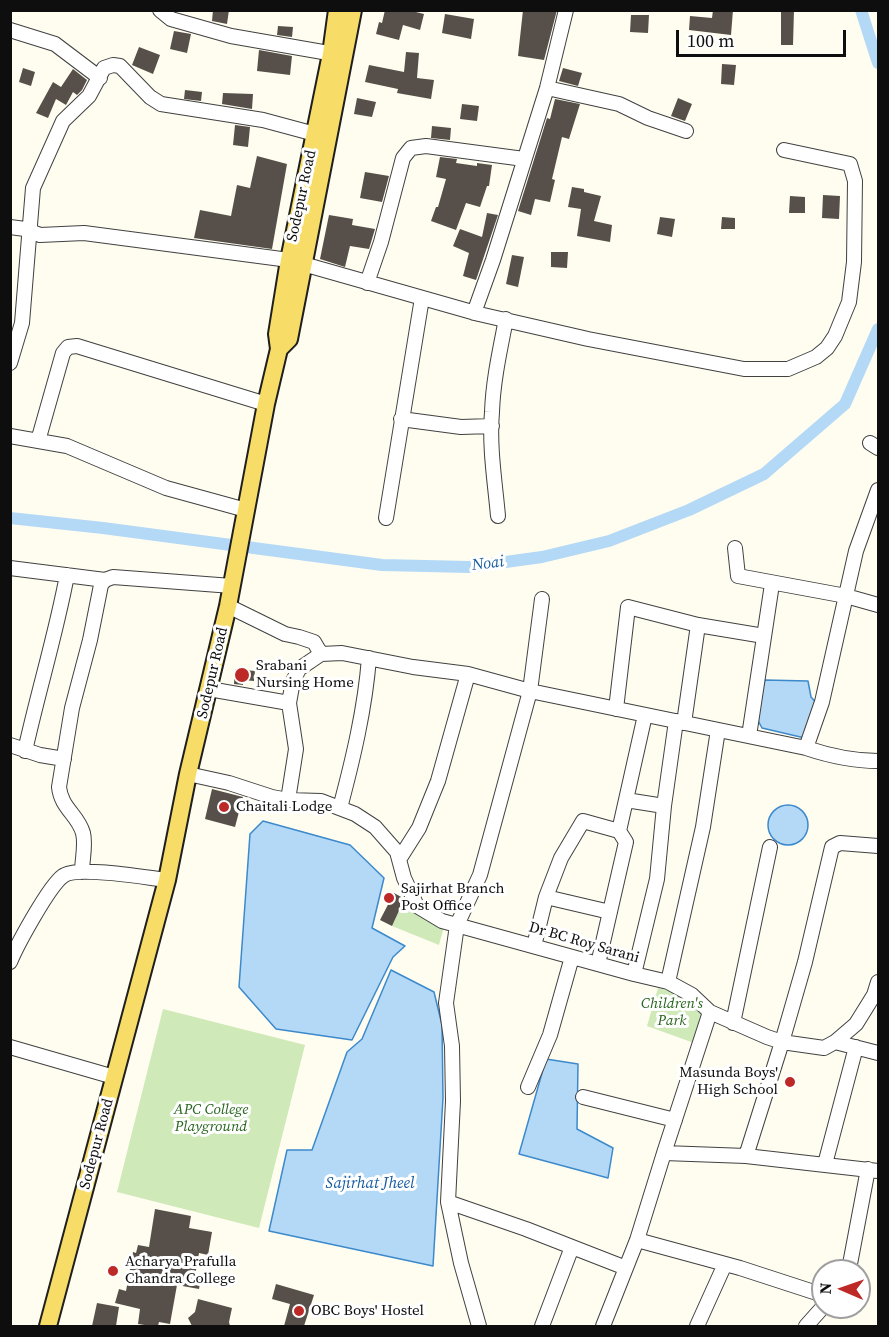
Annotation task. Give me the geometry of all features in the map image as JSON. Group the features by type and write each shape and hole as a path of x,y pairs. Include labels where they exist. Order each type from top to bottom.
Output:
{"main road":[{"name":"Sodepur Road","path":"48,1326 167,880 188,774 228,606 266,404 279,349 277,334 296,263 315,134 338,55 337,10"},
{"path":"296,263 338,55 353,10"}],"street":[{"path":"160,10 171,19 231,36 338,55"},
{"path":"192,24 195,10"},
{"path":"474,313 548,88 566,10"},
{"path":"10,30 55,44 100,78"},
{"path":"10,363 22,323 17,300 30,231 33,188 63,121 89,96 104,68 113,65 120,66 150,97 161,104 263,120 315,134"},
{"path":"548,88 619,104 648,118 686,131"},
{"path":"367,283 381,242 403,158 411,148 426,146 524,159"},
{"path":"10,227 40,235 84,233 296,263 474,313 588,339 744,369 788,369 816,357 826,348 849,302 854,262 854,174 850,164 784,150"},
{"path":"386,518 422,298"},
{"path":"498,516 492,426 494,388 506,320"},
{"path":"38,441 63,353 68,347 77,346 266,404"},
{"path":"401,419 461,427 492,426"},
{"path":"10,436 67,446 166,488 245,515"},
{"path":"806,748 822,702 856,551 879,490"},
{"path":"735,548 738,576 846,596 879,605"},
{"path":"10,568 105,580 113,577 234,578"},
{"path":"25,751 44,669 58,622 67,575"},
{"path":"82,872 83,832 60,797 59,787 72,708 90,640 101,585 105,580"},
{"path":"748,736 772,584"},
{"path":"479,1326 461,1263 448,1202 453,1101 452,1046 446,1004 457,925 480,875 530,692 542,599"},
{"path":"228,606 285,634 314,642 321,654"},
{"path":"616,709 628,607 698,625 764,636"},
{"path":"634,974 657,879 664,806 698,625"},
{"path":"288,800 296,749 288,703 293,681 298,669 321,654 342,652 413,667 468,675 530,692 718,729 806,748 830,756 856,761 879,761"},
{"path":"340,808 367,687 369,658"},
{"path":"400,858 419,828 438,781 468,675"},
{"path":"209,689 288,703"},
{"path":"619,831 645,715"},
{"path":"668,982 703,827 718,729"},
{"path":"10,745 25,751 64,759"},
{"name":"Dr BC Roy Sarani","path":"188,774 229,783 272,797 321,801 355,814 375,827 397,852 404,878 417,906 442,921 668,982 692,995 710,1012 782,1042 824,1048 835,1042"},
{"path":"626,800 664,806"},
{"path":"534,946 546,897 561,858 583,821 619,831 626,842 598,964"},
{"path":"746,1156 805,962 832,847 840,843 879,846"},
{"path":"732,1023 770,847"},
{"path":"10,962 18,944 63,875 82,872 167,880"},
{"path":"546,897 610,912"},
{"path":"528,1087 550,1035 572,957"},
{"path":"835,1042 856,1024 874,995 879,982"},
{"path":"603,1326 637,1240 710,1012"},
{"path":"835,1042 879,1053"},
{"path":"10,1047 114,1077"},
{"path":"825,1164 856,1047"},
{"path":"584,1097 675,1120"},
{"path":"664,1153 746,1156 873,1170 851,1259"},
{"path":"448,1202 626,1268"},
{"path":"637,1240 725,1264 811,1291"},
{"path":"542,1326 572,1247"},
{"path":"697,1326 725,1264"}],"green space":[{"path":"405,899 445,923 439,945 392,926"},
{"name":"Children's Park","path":"658,988 683,995 702,1010 694,1043 647,1026"},
{"name":"APC College Playground","path":"163,1009 305,1045 259,1228 117,1192"}],"water":[{"path":"765,680 808,681 811,697 820,707 809,739 762,728 755,715"},
{"path":"788,805 802,811 808,825 802,839 788,845 774,839 768,825 774,811"},
{"path":"263,821 350,845 384,878 372,928 405,946 393,957 352,1040 276,1029 239,987 250,834"},
{"name":"Sajirhat Jheel","path":"391,970 434,992 442,1025 443,1098 433,1266 269,1231 287,1150 312,1150 347,1052 362,1039"},
{"path":"546,1059 578,1064 577,1129 613,1148 608,1178 519,1154"}],"building":[{"path":"213,10 229,10 227,24 212,21"},
{"path":"385,10 408,10 424,14 420,30 403,25 399,40 376,34"},
{"path":"523,10 557,10 544,60 518,56"},
{"path":"713,10 733,10 731,35 689,30 690,16 712,18"},
{"path":"781,10 794,10 793,45 781,45"},
{"path":"445,14 474,19 471,39 442,33"},
{"path":"631,15 649,15 648,33 630,32"},
{"path":"278,26 293,27 292,37 277,35"},
{"path":"174,31 191,34 187,53 170,49"},
{"path":"139,47 160,55 153,74 132,65"},
{"path":"259,50 292,56 290,75 257,71"},
{"path":"406,52 419,53 417,78 434,80 431,99 397,93 398,89 365,82 369,65 404,72"},
{"path":"722,64 736,65 734,85 721,84"},
{"path":"23,68 35,72 31,86 19,82"},
{"path":"563,68 582,73 578,86 559,81"},
{"path":"73,69 87,80 82,90 77,95 73,92 66,105 56,99 48,118 36,113 53,82 61,87"},
{"path":"185,90 202,92 201,101 184,99"},
{"path":"223,93 253,94 252,109 222,104"},
{"path":"357,98 376,102 372,117 354,114"},
{"path":"678,98 692,104 685,121 671,116"},
{"path":"555,99 580,104 569,139 562,137 552,179 555,180 550,202 535,199 531,215 518,211"},
{"path":"462,104 479,106 477,121 460,119"},
{"path":"235,125 250,127 248,147 233,145"},
{"path":"432,126 451,128 450,140 431,138"},
{"path":"257,156 287,164 272,249 194,238 200,210 231,216 237,185 250,188"},
{"path":"440,157 457,159 456,163 477,166 477,163 492,165 489,186 487,186 480,207 466,203 456,230 431,221 438,207 446,179 436,177"},
{"path":"365,172 389,176 382,202 360,198"},
{"path":"572,187 601,196 594,221 612,225 610,242 577,236 581,209 568,207"},
{"path":"823,195 840,196 839,219 822,218"},
{"path":"790,196 805,197 805,213 789,213"},
{"path":"487,213 498,215 476,280 463,276 469,253 453,246 460,229 482,237"},
{"path":"329,215 353,219 352,225 375,229 369,249 350,246 345,267 320,259"},
{"path":"660,217 675,219 672,237 657,234"},
{"path":"722,217 735,218 735,229 721,229"},
{"path":"551,252 568,252 567,268 551,267"},
{"path":"512,255 524,257 518,287 506,284"},
{"path":"235,669 255,671 254,681 243,680 243,685 234,684"},
{"name":"Chaitali Lodge","path":"212,789 243,797 235,827 205,819"},
{"path":"394,893 404,900 392,926 380,920"},
{"path":"155,1209 191,1216 189,1228 212,1232 208,1255 199,1253 195,1276 201,1277 199,1289 177,1285 170,1324 159,1322 158,1326 151,1326 138,1324 140,1309 115,1303 119,1289 126,1291 133,1252 136,1253 138,1245 149,1247"},
{"name":"OBC Boys' Hostel","path":"276,1284 314,1295 304,1326 284,1326 290,1304 272,1299"},
{"path":"198,1299 232,1308 230,1326 192,1326 188,1318 195,1312"},
{"path":"97,1303 119,1307 116,1326 92,1326"}],"waterway":[{"name":"Noai","path":"861,10 878,63"},
{"name":"Noai","path":"10,518 382,565 469,567 542,557 609,541 689,510 764,474 845,404 878,329"}],"place":[{"name":"Srabani Nursing Home","path":"242,675"},
{"name":"Chaitali Lodge","path":"224,807"},
{"name":"Sajirhat Branch Post Office","path":"389,898"},
{"name":"Masunda Boys' High School","path":"790,1082"},
{"name":"Acharya Prafulla Chandra College","path":"113,1271"},
{"name":"OBC Boys' Hostel","path":"299,1311"}]}
